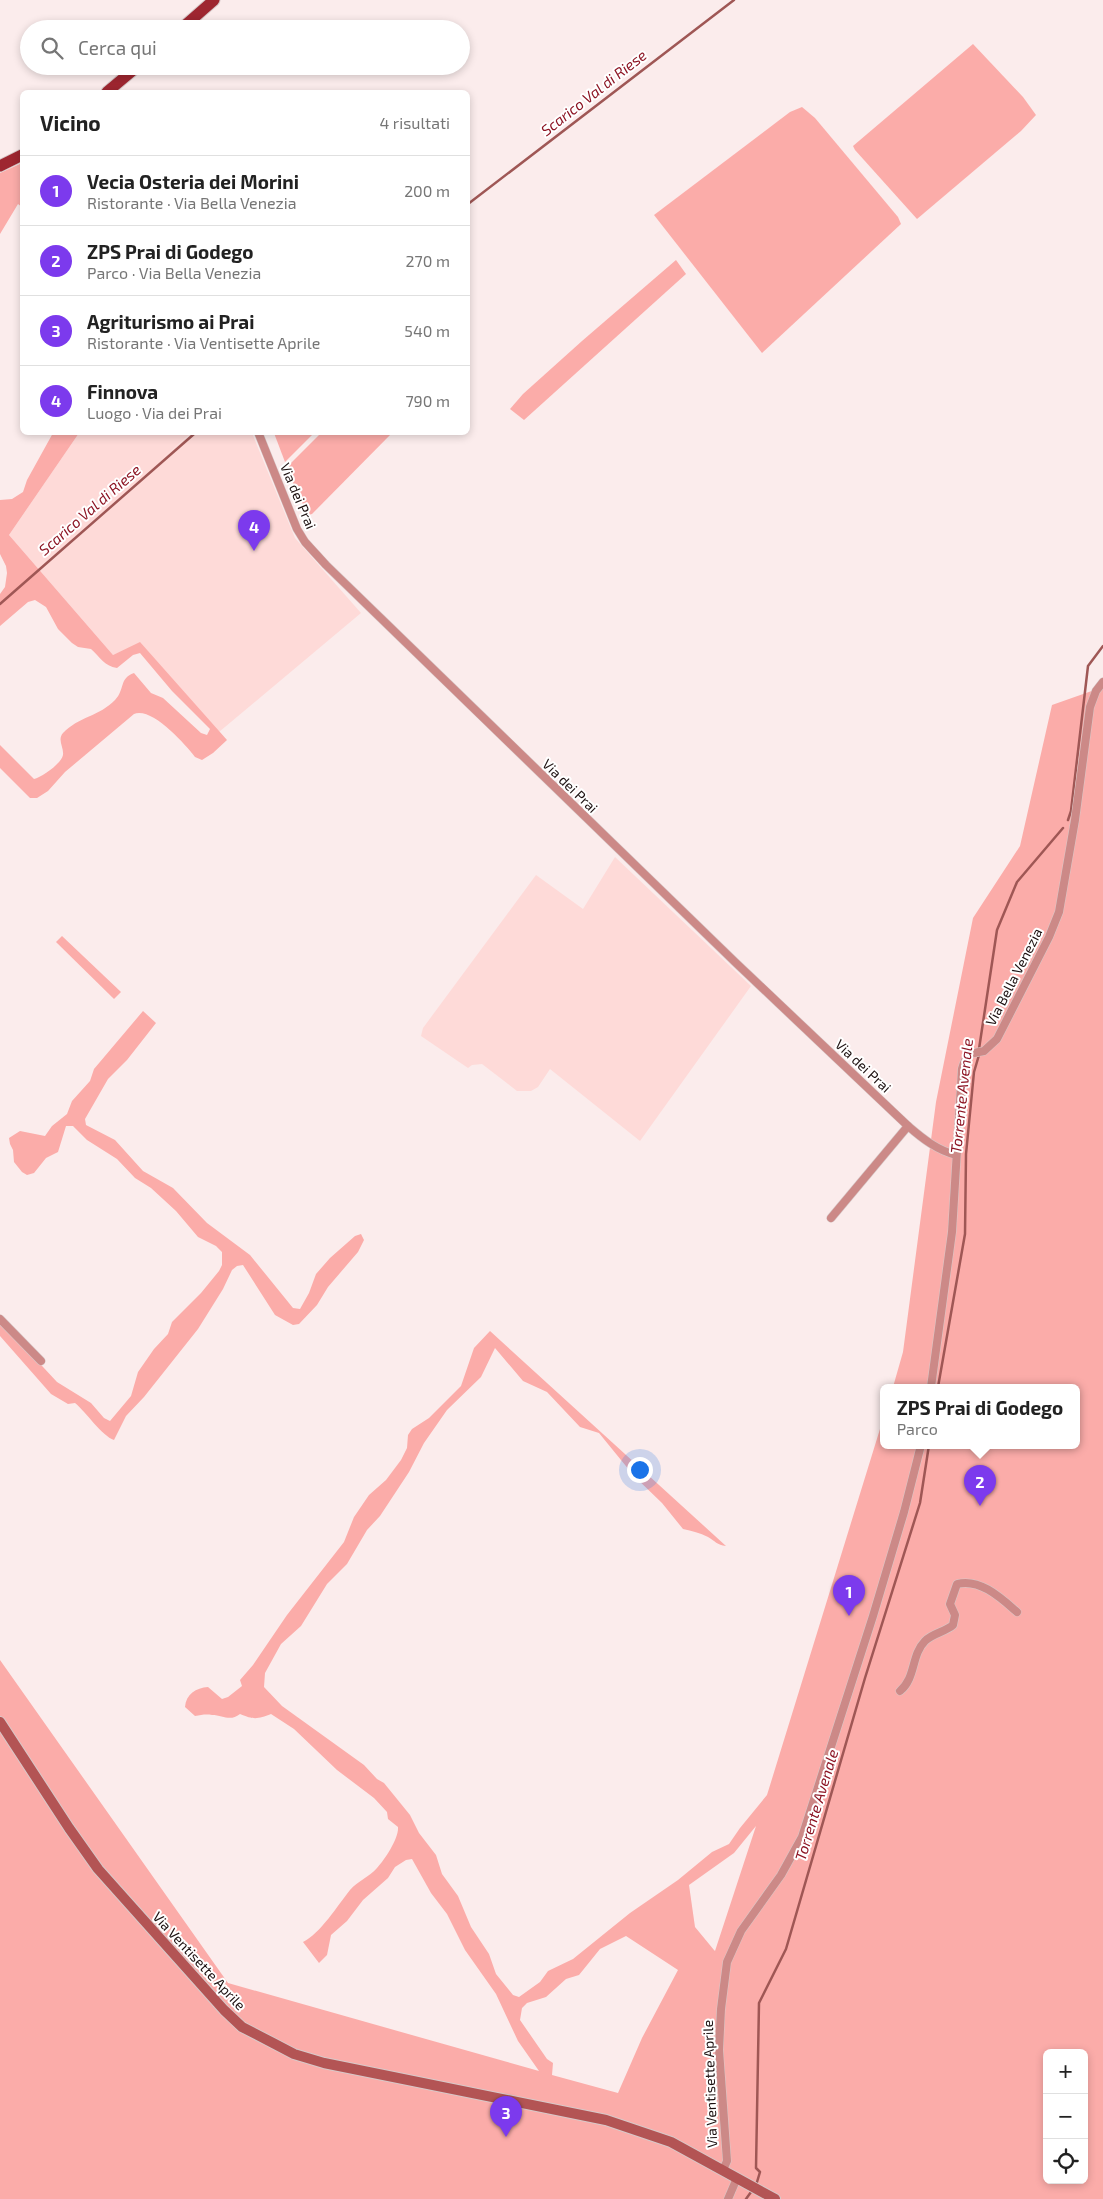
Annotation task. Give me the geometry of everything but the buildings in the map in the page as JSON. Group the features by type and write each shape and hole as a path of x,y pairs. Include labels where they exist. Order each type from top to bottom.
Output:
{"main road":[{"path":"191,20 214,0"},
{"path":"114,90 129,75"},
{"path":"0,166 20,156"},
{"name":"Via Ventisette Aprile","path":"0,1722 68,1828 98,1869 187,1972 242,2027 294,2054 324,2063 606,2120 671,2142 774,2199"}],"street":[{"name":"Via dei Prai","path":"259,435 297,529 305,542 326,566 735,962 908,1126 920,1137 941,1150 956,1155"},
{"name":"Via Bella Venezia","path":"932,1384 952,1232 962,1069 965,1060 976,1052 992,1046 997,1038 1049,937 1059,912 1075,820 1089,712 1096,691 1103,682"},
{"path":"831,1218 908,1126"},
{"path":"0,1319 41,1361"},
{"name":"Via Ventisette Aprile","path":"723,2170 727,2162 719,2050 720,2009 727,1962 741,1931 781,1875 802,1837 880,1592 904,1512 920,1449"},
{"path":"900,1691 906,1686 925,1641 953,1625 955,1615 950,1604 957,1584 964,1582 984,1588 995,1594 1017,1612"},
{"path":"728,2199 737,2178"}],"shaded area":[{"path":"973,44 1023,97 1036,115 1021,131 917,219 853,146"},
{"path":"802,107 815,118 898,217 901,224 762,353 654,215 790,112"},
{"path":"20,164 20,206 18,204 0,234 0,173"},
{"path":"676,260 686,274 524,420 510,409 523,394 582,341"},
{"path":"52,435 78,435 9,535 113,655 140,642 227,740 213,753 202,760 195,757 176,735 158,721 141,713 134,714 65,772 48,791 37,798 30,798 0,768 0,745 34,779 51,770 62,759 61,736 63,733 75,723 103,710 115,700 126,678 134,673 151,693 163,698 201,733 207,735 210,729 172,691 140,653 133,655 117,668 109,665 102,661 91,649 78,647 72,643 58,629 46,607 35,600 28,602 0,626 0,594 5,587 7,573 0,554 0,500 12,499 23,492 27,480"},
{"path":"78,435 189,435 158,462 190,435 253,435 295,538 361,613 219,732 140,643 113,655 9,535"},
{"path":"275,435 312,435 285,462"},
{"path":"319,435 390,435 312,514 308,515 286,468"},
{"path":"1103,687 1103,2199 0,2199 0,1660 228,1983 539,2071 518,2041 496,1994 465,1950 447,1914 431,1893 412,1859 406,1860 395,1867 388,1878 363,1900 347,1921 331,1935 327,1955 319,1963 303,1942 316,1933 353,1887 377,1868 394,1842 398,1827 388,1819 387,1812 374,1798 337,1770 294,1729 271,1714 256,1718 240,1714 233,1718 216,1715 195,1716 185,1707 190,1695 199,1689 208,1687 222,1699 228,1697 242,1686 240,1680 253,1665 287,1615 344,1542 354,1517 369,1495 386,1480 401,1460 407,1448 408,1435 412,1429 429,1418 461,1386 474,1348 490,1331 726,1546 718,1544 702,1534 683,1529 662,1503 634,1476 599,1433 580,1427 547,1392 523,1381 495,1348 481,1377 447,1410 424,1443 409,1472 380,1516 367,1530 347,1564 327,1584 301,1626 281,1644 265,1673 264,1687 282,1706 364,1765 377,1779 384,1783 410,1815 419,1833 436,1855 442,1874 458,1896 471,1927 489,1954 496,1974 513,1995 519,1997 540,1982 548,1971 573,1959 630,1913 678,1880 712,1852 729,1844 767,1795 880,1429 880,1449 1080,1449 1080,1384 894,1384 903,1352 936,1102 973,918 1020,846 1052,705","holes":["756,1826 715,1951 695,1927 689,1885 734,1853","626,1936 678,1970 642,2038 618,2093 552,2075 553,2063 547,2059 520,2020 522,2008 527,2003 546,1997 566,1979 579,1975 600,1949"]},
{"path":"615,857 751,986 640,1141 550,1069 538,1087 531,1091 517,1091 482,1064 472,1065 468,1068 421,1036 423,1028 536,875 583,909"},
{"path":"62,936 121,992 114,999 56,942"},
{"path":"143,1011 156,1023 127,1060 108,1079 85,1119 86,1125 115,1140 143,1171 173,1188 207,1223 250,1255 293,1308 300,1309 309,1293 316,1274 330,1258 355,1236 361,1234 364,1240 358,1252 328,1287 317,1305 299,1324 293,1325 275,1315 243,1265 237,1266 232,1270 223,1289 198,1329 144,1397 126,1416 114,1440 104,1434 75,1403 68,1404 51,1394 0,1336 0,1325 16,1338 57,1382 91,1403 104,1418 110,1421 131,1396 138,1372 154,1349 168,1334 172,1322 201,1293 219,1271 222,1265 222,1252 216,1246 198,1237 176,1211 151,1188 135,1178 117,1159 87,1140 73,1126 66,1126 58,1152 46,1158 34,1173 27,1175 14,1162 9,1138 20,1131 45,1136 52,1126 67,1114 72,1101 90,1081 94,1069"}],"waterway":[{"name":"Scarico Val di Riese","path":"470,202 734,0"},
{"name":"Scarico Val di Riese","path":"0,604 193,435"},
{"name":"Torrente Avenale","path":"1068,820 1071,811 1088,666 1103,646"},
{"name":"Torrente Avenale","path":"979,1049 997,930 1017,882 1063,828"},
{"name":"Torrente Avenale","path":"939,1384 965,1234 966,1154 974,1072 979,1055"},
{"name":"Torrente Avenale","path":"757,2182 760,2172 756,2168 759,2003 786,1949 865,1678 920,1503 928,1449"},
{"path":"746,2199 751,2192"}],"place":[{"name":"Finnova","path":"254,551"},
{"name":"ZPS Prai di Godego","path":"980,1506"},
{"name":"Vecia Osteria dei Morini","path":"849,1616"},
{"name":"Agriturismo ai Prai","path":"506,2137"}]}
